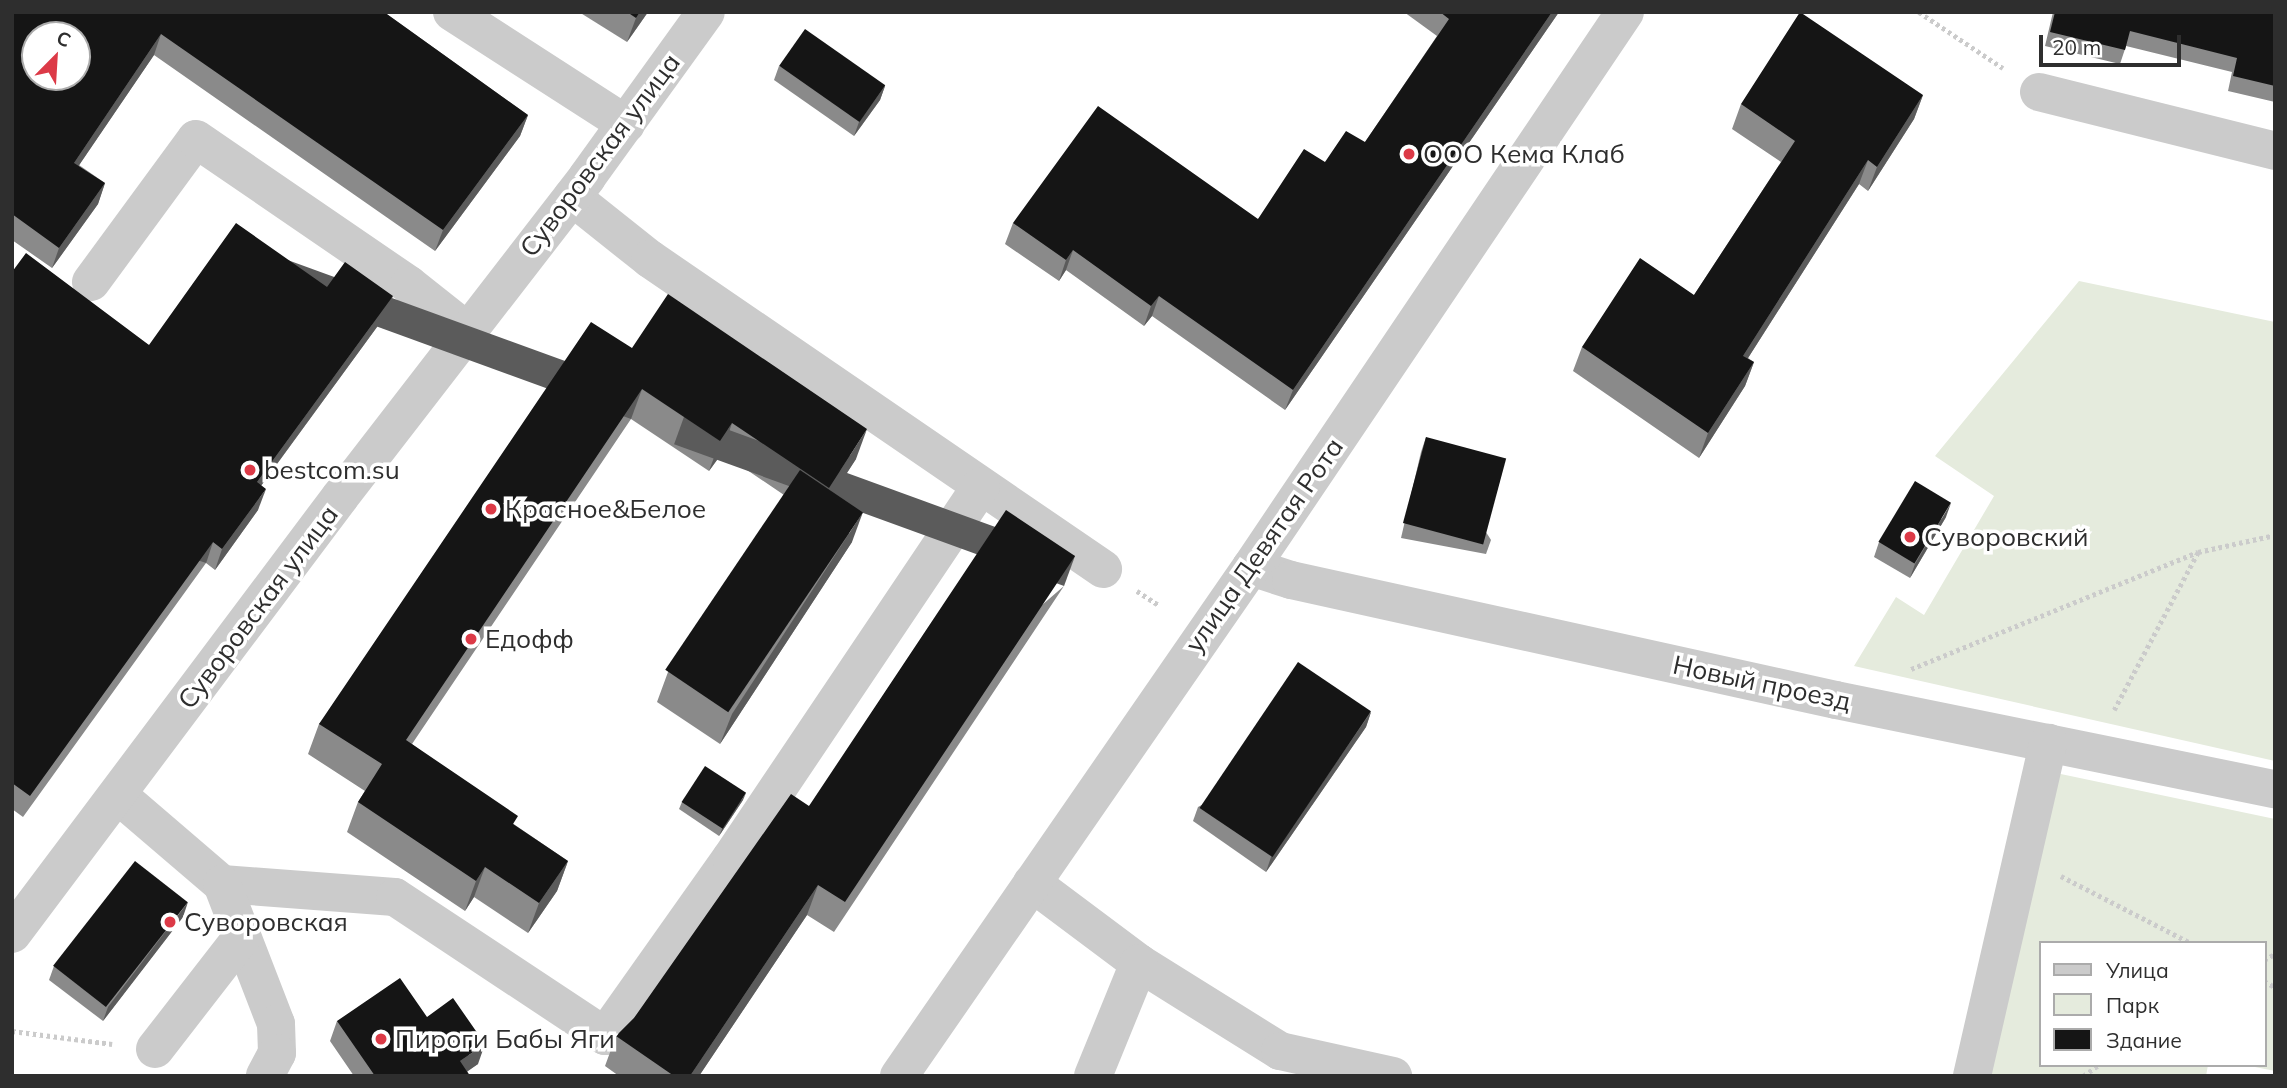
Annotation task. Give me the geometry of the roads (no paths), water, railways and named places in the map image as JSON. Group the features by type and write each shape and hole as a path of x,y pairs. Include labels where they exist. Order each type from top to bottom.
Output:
{"street":[{"path":"452,12 625,124"},
{"name":"Суворовская улица","path":"12,934 467,331 572,197 706,12"},
{"name":"улица Девятая Рота","path":"899,1076 1251,567 1625,12"},
{"path":"2039,92 2275,151"},
{"path":"91,282 196,139 409,285 467,331"},
{"path":"572,197 650,259 1103,569"},
{"path":"222,884 394,897 605,1036 731,858 981,486"},
{"name":"Новый проезд","path":"1251,567 1305,583 1836,700 2275,789"},
{"path":"1972,1076 2048,743"},
{"path":"118,795 222,884 276,1024 277,1053 265,1076"},
{"path":"1032,883 1139,963 1280,1051 1393,1076"},
{"path":"155,1049 242,937"},
{"path":"1093,1076 1139,963"}],"place":[{"name":"ООО Кема Клаб","path":"1409,154"},
{"name":"bestcom.su","path":"250,470"},
{"name":"Красное&Белое","path":"491,509"},
{"name":"Суворовский","path":"1910,537"},
{"name":"Едофф","path":"471,639"},
{"name":"Суворовская","path":"170,922"},
{"name":"Пироги Бабы Яги","path":"381,1039"}]}
